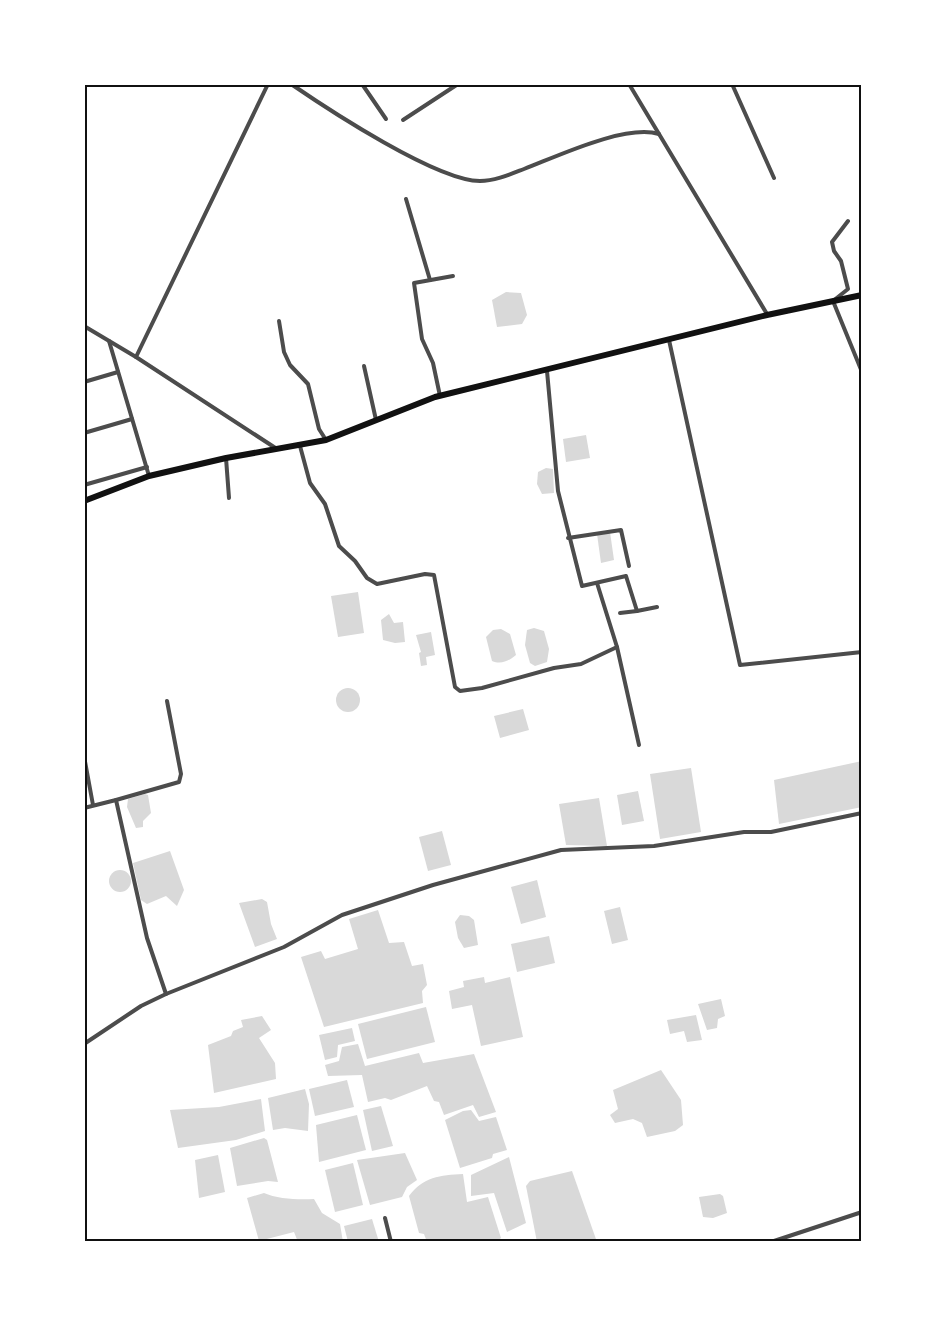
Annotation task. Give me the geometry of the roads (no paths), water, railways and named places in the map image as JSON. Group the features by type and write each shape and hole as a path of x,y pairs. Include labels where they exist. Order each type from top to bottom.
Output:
{"main road":[{"path":"84,501 149,476 226,458 326,440 440,396 767,315 862,295"}],"street":[{"path":"136,357 268,84"},
{"path":"291,84 344,118 413,157 444,172 480,181 504,176 630,131 658,134"},
{"path":"362,84 386,119"},
{"path":"403,120 458,84"},
{"path":"629,84 767,315"},
{"path":"732,84 774,178"},
{"path":"406,199 430,280"},
{"path":"848,221 832,242 834,251 841,261 848,289 833,301 862,372"},
{"path":"440,396 433,363 422,339 414,283 453,276"},
{"path":"279,321 284,352 290,365 308,384 319,429 326,440"},
{"path":"84,327 136,357 277,449"},
{"path":"669,340 740,665 862,652"},
{"path":"109,341 149,476"},
{"path":"364,366 376,420"},
{"path":"547,371 558,491 582,586 626,576 637,611"},
{"path":"84,382 118,372"},
{"path":"84,433 132,419"},
{"path":"300,446 310,483 325,504 339,546 355,561 367,578 377,584 425,574 434,575 455,687 460,691 482,688 554,668 581,664 617,647"},
{"path":"226,458 229,498"},
{"path":"84,485 147,467"},
{"path":"568,537 621,530 629,566"},
{"path":"597,583 617,647 639,745"},
{"path":"620,613 657,607"},
{"path":"84,808 179,782 181,774 167,701"},
{"path":"84,756 93,805"},
{"path":"116,800 147,938 166,994"},
{"path":"84,1044 141,1006 166,994 284,946 342,915 433,885 561,850 654,846 744,832 771,832 862,813"},
{"path":"771,1242 785,1240 862,1212"},
{"path":"385,1218 391,1242"}]}
